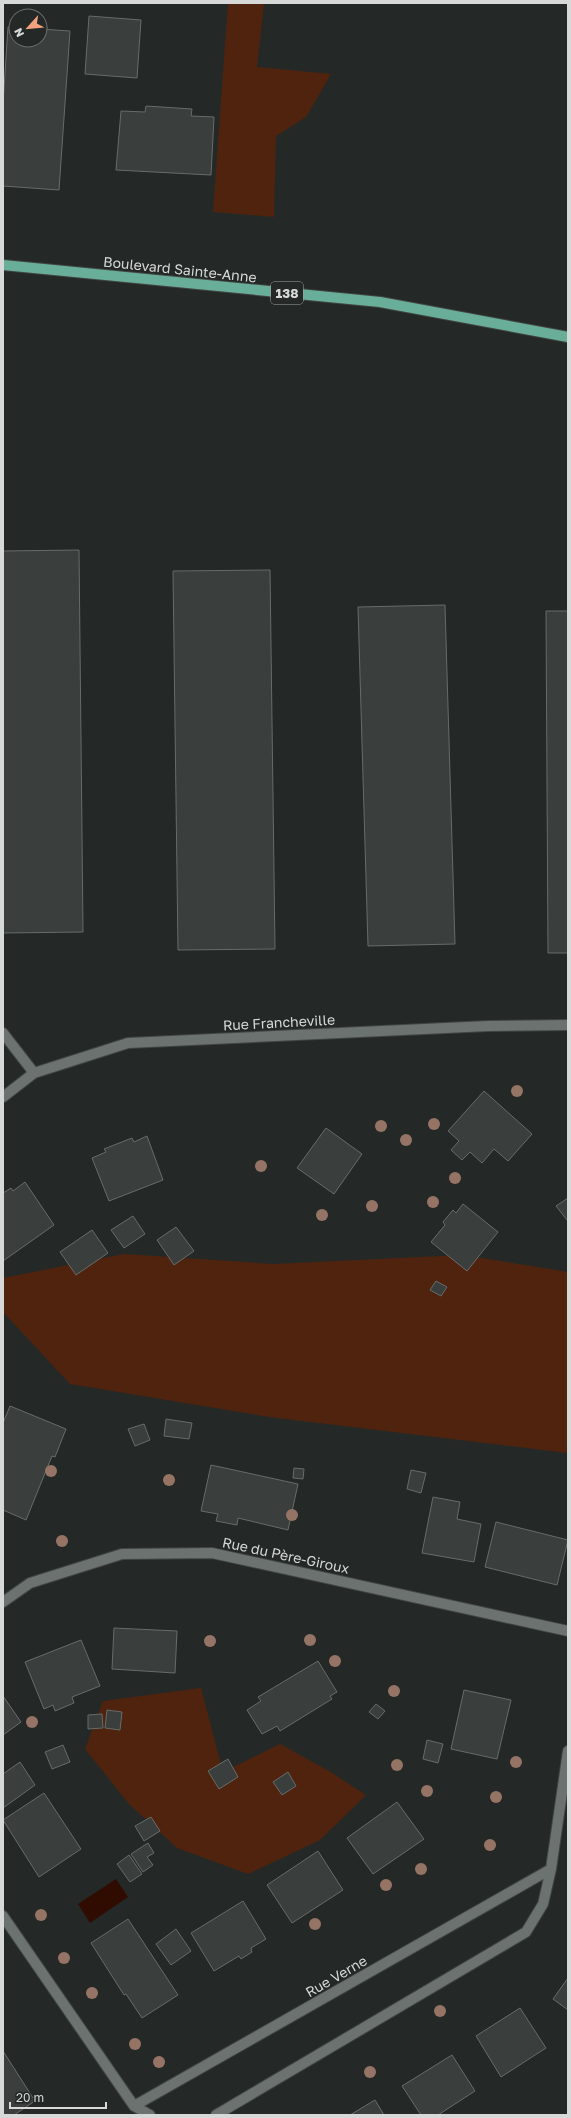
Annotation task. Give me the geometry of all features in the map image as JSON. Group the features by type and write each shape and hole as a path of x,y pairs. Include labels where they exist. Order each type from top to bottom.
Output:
{"main road":[{"name":"Boulevard Sainte-Anne","path":"3,266 380,302 568,336"}],"street":[{"name":"Rue Francheville","path":"3,1096 34,1073 128,1043 480,1027 568,1025"},
{"path":"3,1033 34,1073"},
{"name":"Rue du Père-Giroux","path":"3,1602 30,1583 122,1554 212,1553 568,1631"},
{"path":"216,2115 526,1932 543,1904 551,1870 568,1751"},
{"name":"Rue Verne","path":"134,2106 551,1870"},
{"path":"3,1916 134,2106 150,2115"}],"shaded area":[{"path":"228,3 264,3 257,67 331,74 306,117 276,136 274,217 213,212"},
{"path":"124,1254 273,1264 463,1255 568,1272 568,1453 269,1417 70,1384 3,1312 3,1278"},
{"path":"201,1688 223,1772 280,1744 329,1771 366,1795 320,1840 248,1874 177,1848 129,1804 85,1749 103,1701"},
{"path":"116,1879 128,1897 90,1923 78,1904"}],"building":[{"path":"89,16 141,20 137,78 85,74"},
{"path":"8,27 8,48 48,48 48,30 70,31 59,190 3,186 3,104"},
{"path":"146,106 192,109 191,116 214,117 211,175 116,170 121,111 145,112"},
{"path":"79,550 83,932 3,933 3,551"},
{"path":"270,570 275,949 178,950 173,571"},
{"path":"445,605 455,944 368,946 358,607"},
{"path":"546,611 568,611 568,953 548,953"},
{"path":"484,1091 532,1134 508,1161 494,1149 482,1163 470,1152 462,1160 451,1150 459,1141 448,1131"},
{"path":"326,1128 362,1154 334,1194 297,1168"},
{"path":"147,1136 163,1180 109,1201 92,1158 106,1152 104,1149 132,1138 134,1142"},
{"path":"25,1182 54,1225 3,1261 3,1193 11,1188 13,1191"},
{"path":"568,1198 568,1220 567,1220 556,1206"},
{"path":"463,1204 498,1232 467,1271 431,1242 445,1225 443,1222 453,1210 456,1213"},
{"path":"133,1216 145,1234 124,1248 111,1230"},
{"path":"176,1227 194,1251 174,1265 157,1240"},
{"path":"92,1230 108,1253 76,1275 60,1252"},
{"path":"436,1281 447,1287 441,1296 430,1290"},
{"path":"10,1406 66,1429 55,1457 52,1456 26,1520 3,1510 3,1423"},
{"path":"166,1419 192,1423 189,1439 164,1436"},
{"path":"144,1424 150,1440 135,1446 128,1429"},
{"path":"211,1465 298,1484 288,1530 238,1518 237,1525 216,1521 218,1514 201,1511"},
{"path":"294,1468 304,1469 303,1479 293,1478"},
{"path":"411,1470 426,1473 421,1493 407,1489"},
{"path":"433,1497 460,1502 457,1519 481,1524 474,1562 422,1553"},
{"path":"496,1522 568,1540 557,1585 485,1567"},
{"path":"114,1628 177,1631 175,1673 112,1669"},
{"path":"81,1640 100,1686 72,1697 74,1703 55,1711 53,1705 44,1709 25,1662"},
{"path":"318,1661 337,1692 330,1696 332,1699 280,1731 277,1726 262,1734 247,1710 261,1701 258,1697"},
{"path":"464,1690 511,1700 497,1759 451,1749"},
{"path":"3,1696 21,1722 3,1735"},
{"path":"376,1704 385,1711 378,1719 369,1712"},
{"path":"107,1710 122,1712 120,1730 105,1728"},
{"path":"102,1714 103,1728 88,1729 88,1715"},
{"path":"427,1740 443,1744 438,1763 423,1759"},
{"path":"63,1745 70,1762 52,1769 45,1752"},
{"path":"228,1759 238,1777 219,1789 208,1771"},
{"path":"20,1762 35,1785 3,1808 3,1774"},
{"path":"288,1772 296,1786 282,1795 273,1782"},
{"path":"44,1793 81,1849 39,1877 3,1820"},
{"path":"397,1802 424,1839 373,1874 347,1838"},
{"path":"151,1817 160,1831 144,1841 135,1826"},
{"path":"148,1843 154,1853 147,1857 153,1865 143,1872 131,1854"},
{"path":"318,1851 343,1890 292,1923 267,1885"},
{"path":"129,1855 142,1874 130,1882 117,1864"},
{"path":"243,1901 266,1939 251,1948 252,1952 241,1959 239,1956 214,1971 191,1933"},
{"path":"128,1919 178,1995 142,2018 126,1994 124,1995 91,1943"},
{"path":"176,1929 191,1951 171,1965 156,1944"},
{"path":"568,1978 568,2010 553,1999"},
{"path":"520,2008 546,2048 501,2077 476,2036"},
{"path":"3,2051 35,2101 14,2115 3,2115"},
{"path":"452,2055 475,2091 438,2115 421,2115 402,2086"},
{"path":"375,2100 384,2115 350,2115"}]}
